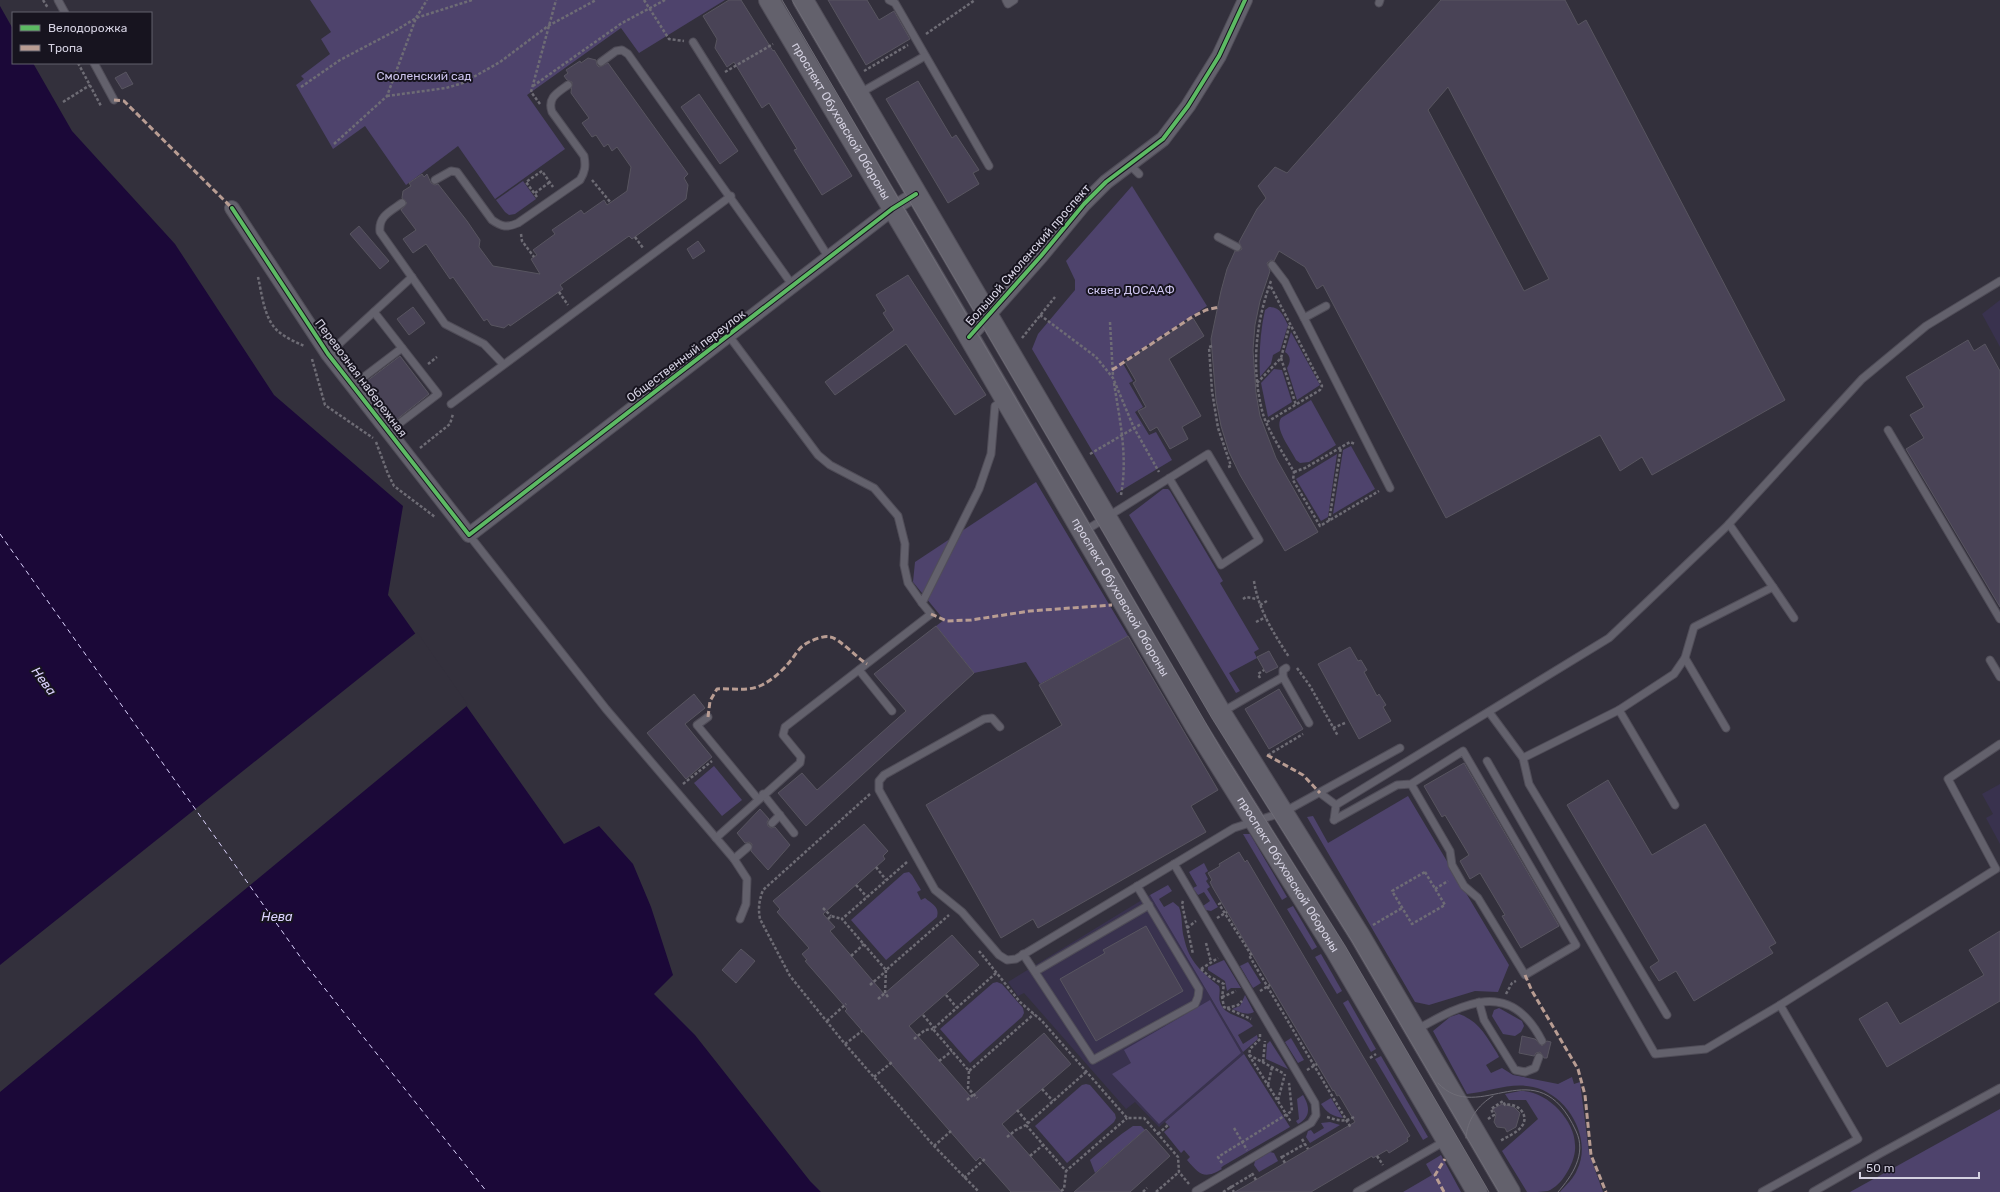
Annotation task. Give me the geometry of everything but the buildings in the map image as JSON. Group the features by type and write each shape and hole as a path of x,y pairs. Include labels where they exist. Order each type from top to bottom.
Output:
{"main road":[{"name":"проспект Обуховской Обороны","path":"770,0 892,210 969,337 1192,720 1336,951 1477,1192"},
{"path":"803,0 989,317 1113,514 1220,713 1284,812 1416,1030 1510,1192"}],"street":[{"name":"Большой Смоленский проспект","path":"969,337 989,317 1084,204 1106,182 1134,170 1163,139 1188,106 1219,56 1245,0"},
{"name":"Общественный переулок","path":"469,535 829,258 892,210 916,194"},
{"name":"Перевозная набережная","path":"232,208 328,354 469,535"}],"lane":[{"path":"60,0 66,12"},
{"path":"889,0 895,3 989,166"},
{"path":"1006,0 1008,4 1014,0"},
{"path":"693,42 829,258"},
{"path":"601,62 616,51 622,50 628,54 731,196 793,286"},
{"path":"858,94 925,56"},
{"path":"95,64 114,100"},
{"path":"435,180 451,171 457,172 492,220 500,226 509,227 518,223 580,180 584,173 584,156 552,112 550,106 554,95 568,85"},
{"path":"451,404 731,196"},
{"path":"402,203 382,218 379,225 380,232 446,324 484,344 503,364"},
{"path":"1218,237 1237,247"},
{"path":"1274,267 1285,282 1304,318 1389,487"},
{"path":"328,354 412,277"},
{"path":"1336,805 1609,638 1729,524 1862,379 1926,326 2000,281"},
{"path":"1304,318 1326,306"},
{"path":"374,312 438,394 388,432"},
{"path":"716,838 800,763 801,757 783,735 785,727 930,614 908,583 904,565 905,544 898,516 874,488 830,465 818,455 729,336"},
{"path":"352,386 402,348"},
{"path":"922,603 979,489 991,454 995,406 1005,399"},
{"path":"1888,430 2000,619"},
{"path":"1082,532 1113,514 1166,480 1208,454 1259,540 1221,565 1166,480"},
{"path":"1729,524 1794,618"},
{"path":"469,535 606,709 734,859 746,879 746,904 740,919"},
{"path":"1524,758 1619,710 1674,674 1685,658 1694,627 1773,587"},
{"path":"1685,658 1726,728"},
{"path":"1990,660 2000,677"},
{"path":"1286,668 1283,670 1283,677 1309,722"},
{"path":"859,670 892,711"},
{"path":"1220,713 1283,677"},
{"path":"1619,710 1675,805"},
{"path":"1489,712 1524,758 1529,784 1667,1014"},
{"path":"708,717 697,725 720,754 780,815 794,833"},
{"path":"1000,727 992,718 984,719 884,775 879,781 879,790 935,890 962,912 999,955 1007,960 1016,958 1023,954 1234,828 1284,812 1400,748"},
{"path":"1487,761 1656,1054 1706,1049 1780,1005 1996,869 1948,779 2000,744"},
{"path":"1336,805 1334,820 1397,785 1411,784 1463,751 1576,945 1525,975 1478,898 1464,886 1454,870 1450,851 1411,784"},
{"path":"1320,793 1336,805"},
{"path":"772,823 780,815"},
{"path":"734,859 748,847"},
{"path":"1174,864 1315,1103 1316,1115 1311,1123 1196,1191"},
{"path":"1023,954 1036,971 1093,1060 1194,1004 1198,997 1199,989 1138,886"},
{"path":"1036,971 1149,905"},
{"path":"1416,1030 1455,1009 1479,1002 1502,1002 1524,1013 1534,1025 1542,1041"},
{"path":"1479,1002 1484,1020 1515,1070 1525,1072 1535,1068 1539,1057"},
{"path":"1762,1192 1858,1139 1780,1005"},
{"path":"1813,1192 2000,1088"},
{"path":"1357,1192 1447,1140"}],"path":[{"path":"334,144 387,96 416,18 427,0"},
{"path":"301,87 340,60 395,32 416,18 472,0"},
{"path":"550,106 540,104 531,92 556,0"},
{"path":"387,96 446,88 463,83 500,62 548,26 596,0"},
{"path":"644,0 669,39 693,42"},
{"path":"533,86 622,23 665,0"},
{"path":"716,78 773,44"},
{"path":"79,64 101,106"},
{"path":"63,102 90,85"},
{"path":"544,205 526,182 542,171 559,195"},
{"path":"584,173 597,184 611,203"},
{"path":"535,193 550,182"},
{"path":"518,223 522,241 534,257"},
{"path":"1274,267 1259,325 1256,350 1257,383 1264,416 1294,472 1293,480 1320,526 1380,490 1389,487"},
{"path":"257,270 267,312 274,328 308,350"},
{"path":"1267,422 1320,390 1322,386 1291,323 1270,285"},
{"path":"558,292 573,312"},
{"path":"1020,340 1055,297"},
{"path":"1040,316 1096,357 1113,378 1134,428 1166,480"},
{"path":"1110,322 1113,378 1122,435 1125,473 1113,514"},
{"path":"1257,383 1281,358 1291,323"},
{"path":"1212,346 1209,347 1212,391 1218,428 1231,466 1219,473"},
{"path":"311,356 325,405 374,440 394,486 436,518"},
{"path":"1281,358 1296,405"},
{"path":"408,457 450,424 454,412"},
{"path":"1088,455 1141,424"},
{"path":"1294,472 1305,468 1350,442 1356,445"},
{"path":"1329,521 1341,447"},
{"path":"1376,484 1380,490"},
{"path":"1242,599 1246,597 1257,599"},
{"path":"1260,605 1268,601"},
{"path":"1256,622 1266,616"},
{"path":"1333,728 1345,723"},
{"path":"1267,755 1303,734"},
{"path":"675,791 720,754"},
{"path":"879,790 870,795 763,890 759,899 758,909 760,919 790,976 846,1044 934,1146 979,1192"},
{"path":"905,856 911,867"},
{"path":"842,919 908,862"},
{"path":"876,868 886,880"},
{"path":"1425,872 1445,905 1412,924 1402,908 1392,891 1425,872"},
{"path":"856,885 866,897"},
{"path":"1221,903 1219,904 1242,943 1244,942 1252,956 1250,956 1309,1054 1351,1128"},
{"path":"823,908 831,916 842,919 886,970 885,994 888,997"},
{"path":"1368,928 1402,908"},
{"path":"944,910 954,920"},
{"path":"870,985 949,915"},
{"path":"828,919 831,916"},
{"path":"1185,922 1195,960"},
{"path":"1187,928 1195,922"},
{"path":"851,956 864,944"},
{"path":"978,950 1020,1002 1034,1014 1127,1118"},
{"path":"1198,964 1210,977 1224,984 1222,997 1224,1006 1227,1009 1249,1017 1252,1021"},
{"path":"914,1039 925,1030 933,1028 996,973"},
{"path":"1502,1002 1512,983 1525,975"},
{"path":"1222,997 1234,991 1241,994"},
{"path":"878,999 885,994"},
{"path":"946,994 957,1008"},
{"path":"1227,1009 1238,1005 1242,998"},
{"path":"827,1021 846,1004"},
{"path":"923,1014 969,1071 968,1088 977,1098"},
{"path":"969,1071 1034,1014"},
{"path":"1258,1029 1260,1039"},
{"path":"846,1044 862,1031"},
{"path":"1265,1041 1275,1035"},
{"path":"1260,1039 1265,1041"},
{"path":"1248,1055 1250,1050 1260,1039"},
{"path":"1263,1062 1265,1041"},
{"path":"940,1061 952,1051"},
{"path":"1223,1166 1218,1157 1292,1111 1288,1077 1248,1055"},
{"path":"1248,1055 1297,1131"},
{"path":"874,1077 892,1062"},
{"path":"1268,1086 1272,1067"},
{"path":"1007,1137 1027,1124 1086,1072"},
{"path":"1278,1101 1285,1074"},
{"path":"1042,1089 1053,1101"},
{"path":"967,1100 974,1094"},
{"path":"1494,1114 1491,1109 1503,1101 1505,1105 1517,1106 1523,1112 1524,1121 1521,1128 1495,1144"},
{"path":"1017,1110 1043,1145 1066,1172"},
{"path":"1316,1115 1348,1122"},
{"path":"1348,1122 1354,1117"},
{"path":"1061,1191 1064,1189 1066,1172 1127,1118 1144,1118 1178,1157 1179,1172 1196,1191"},
{"path":"1158,1134 1168,1126"},
{"path":"1234,1128 1248,1152"},
{"path":"934,1146 951,1131"},
{"path":"1282,1157 1305,1144"},
{"path":"1030,1156 1043,1145"},
{"path":"1377,1156 1383,1165"},
{"path":"964,1178 986,1158"},
{"path":"1156,1192 1179,1172"},
{"path":"1223,1192 1253,1174"},
{"path":"1143,1192 1147,1188"},
{"path":"1064,1189 1067,1192"}],"shaded area":[{"path":"2000,300 2000,347 1982,314"},
{"path":"2000,784 2000,844 1986,818 1993,814 1982,794"},
{"path":"1150,895 1244,1054 1159,1127 1135,1102 1126,1109 1024,993 1018,996 1008,982"}],"green space":[{"name":"Смоленский сад","path":"310,0 725,0 639,53 621,28 527,95 565,149 495,199 458,146 406,185 365,126 333,149 296,85 304,79 301,76 330,54 321,39 331,32"},
{"path":"523,181 536,199 515,214 509,215 496,200"},
{"name":"сквер ДОСААФ","path":"1132,186 1207,306 1122,362 1133,381 1129,383 1143,407 1135,412 1149,435 1156,432 1172,460 1117,493 1032,349 1038,334 1075,290 1075,280 1066,261"},
{"path":"1269,307 1279,310 1288,325 1280,351 1273,355 1271,364 1260,377 1262,327 1265,310"},
{"path":"1291,332 1320,385 1297,400 1287,368 1290,361 1289,357 1285,352"},
{"path":"1274,369 1282,370 1292,402 1268,417 1261,383"},
{"path":"1311,400 1336,445 1309,462 1300,463 1296,460 1284,439 1279,423 1281,418"},
{"path":"1351,446 1375,489 1333,514 1343,450"},
{"path":"1337,454 1328,517 1321,521 1296,479"},
{"path":"1036,482 1128,636 1040,684 1026,662 974,673 936,626 944,620 913,582 915,562"},
{"path":"1163,489 1168,489 1170,491 1223,581 1220,583 1259,649 1254,652 1257,658 1229,673 1240,691 1236,693 1129,515"},
{"path":"714,766 742,800 722,816 694,783"},
{"path":"1408,796 1509,965 1498,992 1475,991 1429,1005 1415,1002 1307,817 1313,816 1328,843"},
{"path":"1243,834 1250,834 1287,897 1282,900"},
{"path":"1204,863 1208,871 1205,873 1208,879 1206,881 1210,887 1207,889 1218,907 1211,911 1206,910 1203,906 1210,901 1204,892 1198,895 1193,888 1197,886 1189,872"},
{"path":"909,872 921,890 917,892 921,900 925,898 935,906 938,914 937,917 886,960 851,920 904,873"},
{"path":"1168,885 1172,891 1159,899 1164,907 1173,902 1179,907 1184,938 1189,954 1197,966 1219,986 1219,1000 1222,1007 1226,1011 1249,1022 1253,1026 1238,1035 1243,1044 1257,1035 1258,1039 1243,1052 1150,895"},
{"path":"1293,906 1317,947 1312,950 1287,909"},
{"path":"1321,954 1342,991 1337,994 1315,957"},
{"path":"1224,960 1241,988 1231,988 1227,991 1225,981 1208,970 1208,967"},
{"path":"1248,962 1261,983 1253,988 1240,966"},
{"path":"997,982 1002,984 1023,1008 1024,1013 1022,1017 970,1063 940,1029 993,983"},
{"path":"1245,995 1254,1012 1246,1014 1232,1009 1240,1006"},
{"path":"1210,1000 1241,1053 1159,1124 1112,1074 1131,1063 1124,1050"},
{"path":"1348,1000 1376,1049 1371,1052 1343,1003"},
{"path":"1499,1008 1522,1021 1524,1026 1521,1032 1515,1036 1503,1034 1492,1016 1494,1010"},
{"path":"1459,1014 1477,1025 1497,1053 1499,1057 1486,1065 1491,1073 1502,1068 1513,1075 1558,1084 1572,1077 1574,1084 1580,1082 1589,1153 1603,1192 1560,1192 1576,1173 1581,1158 1582,1145 1574,1119 1556,1098 1545,1091 1525,1086 1508,1086 1467,1094 1433,1031 1450,1017"},
{"path":"1291,1038 1304,1060 1298,1063 1285,1042"},
{"path":"1270,1041 1288,1069 1266,1059 1267,1044"},
{"path":"1244,1054 1290,1127 1223,1166 1221,1168 1222,1169 1211,1174 1202,1174 1187,1160 1190,1157 1184,1150 1181,1153 1164,1132 1170,1127 1165,1122"},
{"path":"1381,1056 1428,1137 1423,1140 1375,1059"},
{"path":"1082,1085 1090,1085 1115,1114 1116,1118 1114,1122 1067,1163 1035,1126"},
{"path":"1520,1091 1530,1092 1549,1101 1564,1117 1574,1135 1575,1149 1571,1164 1560,1182 1548,1191 1527,1192 1502,1151 1538,1119 1526,1100 1509,1100 1505,1094"},
{"path":"1303,1095 1308,1111 1305,1118 1298,1124 1296,1121 1299,1119 1297,1099"},
{"path":"1331,1098 1343,1118 1330,1114 1321,1104"},
{"path":"2000,1109 2000,1192 1850,1192"},
{"path":"1330,1122 1340,1125 1310,1143 1306,1137 1308,1131 1311,1130 1314,1134 1324,1128 1321,1123"},
{"path":"1133,1126 1141,1126 1145,1130 1095,1173 1090,1160"},
{"path":"1270,1152 1274,1153 1278,1161 1259,1172 1254,1165 1255,1161"},
{"path":"1441,1155 1461,1192 1403,1192 1432,1175 1426,1164"}],"water":[{"name":"Нева","path":"0,6 12,27 12,64 34,64 72,131 175,244 274,395 403,506 388,595 564,844 599,826 633,864 651,907 673,975 654,994 695,1035 810,1181 821,1192 0,1192"}],"pier":[{"path":"417,632 468,705 0,1092 0,965"}],"ferry route":[{"path":"0,534 306,965 487,1192"}],"tram line":[{"path":"782,0 1222,751 1345,946 1489,1192"},
{"path":"792,0 1212,718 1352,941 1499,1192"},
{"path":"1438,1083 1454,1094 1471,1097 1526,1090 1544,1094 1561,1106 1576,1131 1580,1148 1579,1156 1573,1172 1558,1192"},
{"path":"1466,1138 1467,1131 1474,1114 1478,1108 1493,1096"}],"marked path":[{"path":"114,100 124,101 232,208"},
{"path":"1112,370 1192,317 1206,310 1219,307"},
{"path":"931,614 947,621 971,620 1030,611 1112,605"},
{"path":"708,717 710,701 717,689 746,689 762,685 771,680 782,670 802,646 817,639 824,637 834,638 867,664"},
{"path":"1267,755 1303,775 1320,793"},
{"path":"1525,975 1532,991 1578,1069 1585,1095 1591,1155 1606,1192"},
{"path":"1444,1192 1435,1175 1445,1159"}],"cycle path":[{"path":"969,337 1041,256 1084,204 1106,182 1163,139 1188,106 1219,56 1245,0"},
{"path":"232,208 328,354 469,535 892,209 916,194"}]}
